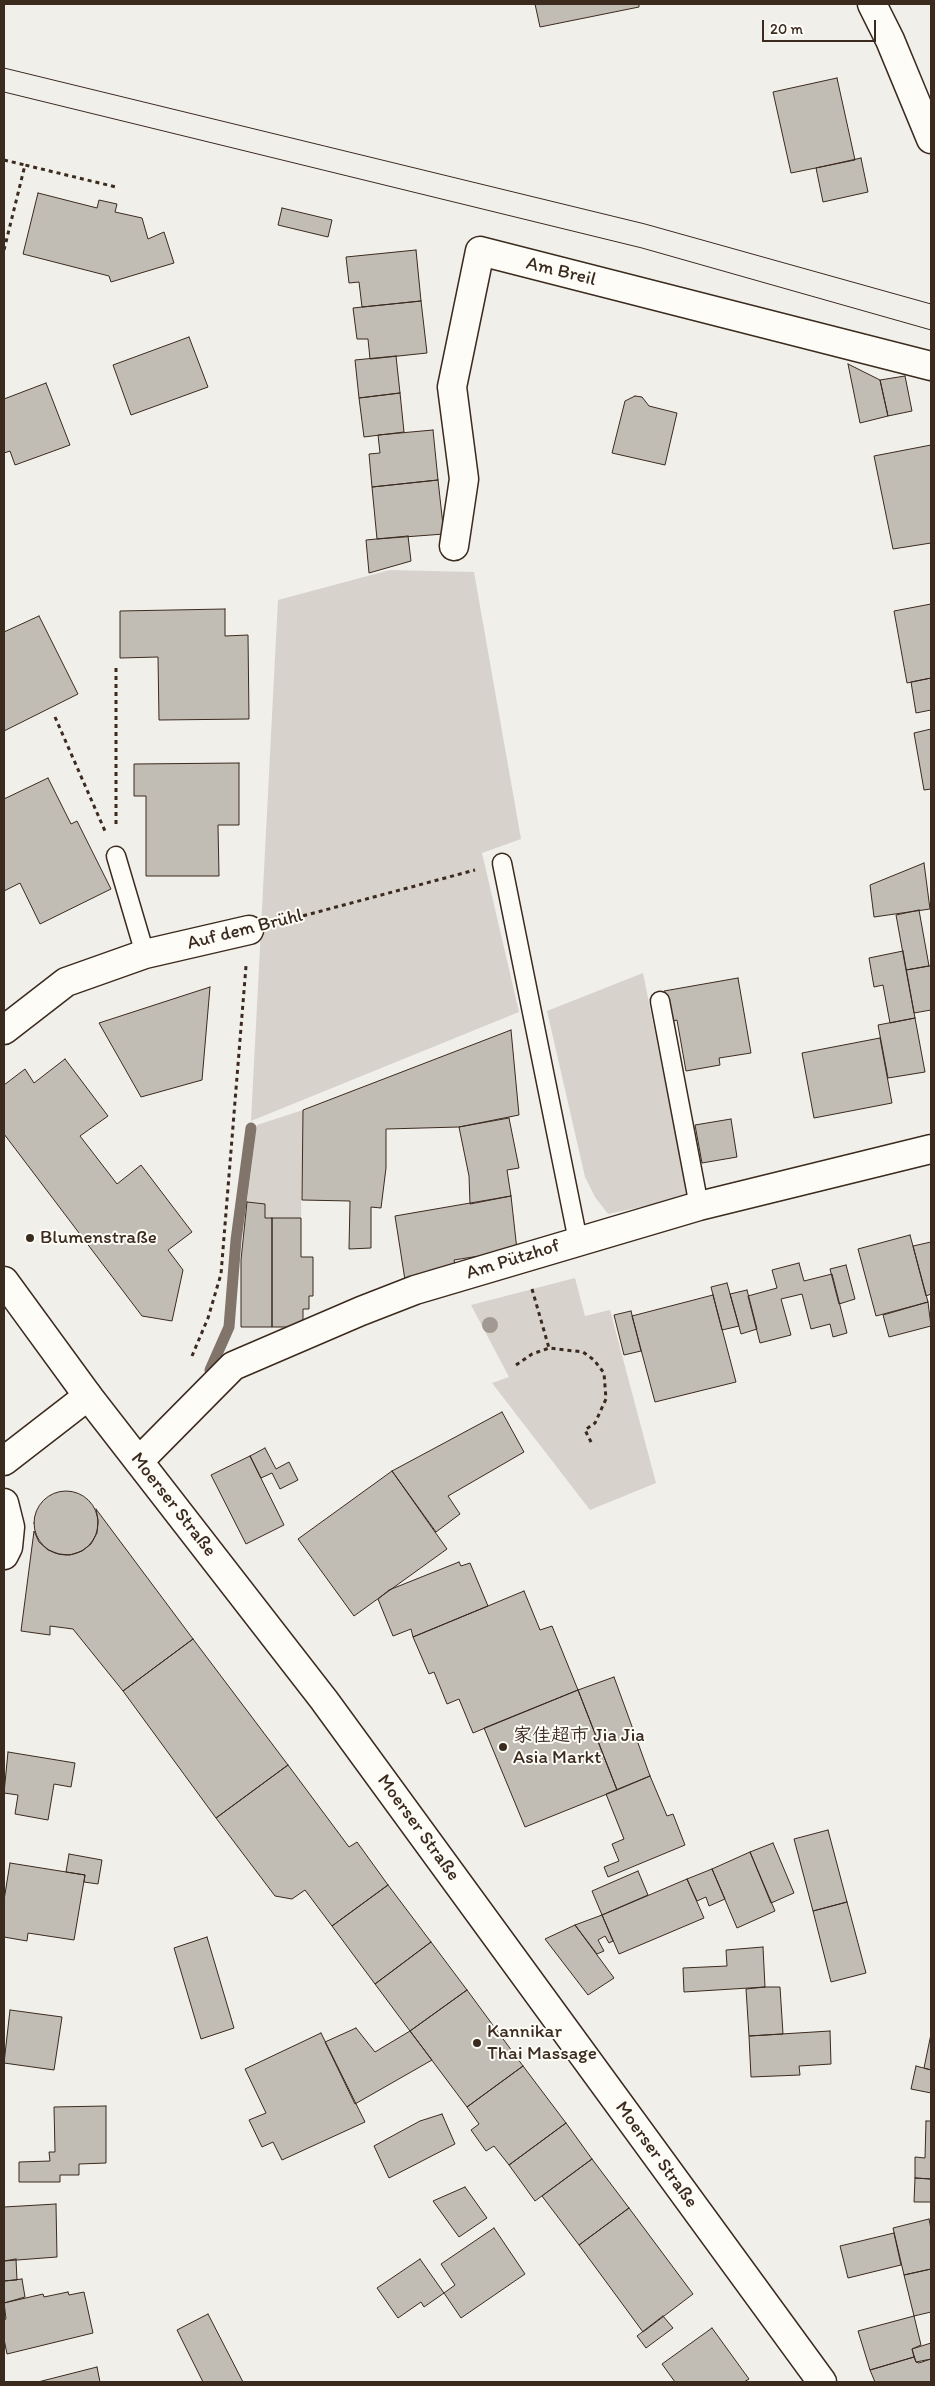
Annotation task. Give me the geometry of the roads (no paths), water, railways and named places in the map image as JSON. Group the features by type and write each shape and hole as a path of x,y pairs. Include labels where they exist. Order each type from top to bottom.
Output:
{"street":[{"path":"872,4 890,40 931,139"},
{"name":"Am Breil","path":"454,546 464,479 452,387 480,251 931,366"},
{"name":"Auf dem Brühl","path":"4,1030 66,982 145,954 249,930"},
{"name":"Am Pützhof","path":"139,1461 233,1366 360,1306 699,1206 931,1149"},
{"name":"Moerser Straße","path":"4,1281 88,1396 324,1700 822,2382"},
{"path":"4,1461 88,1396"},
{"path":"4,1503 10,1526 8,1547 4,1555"}],"lane":[{"path":"116,856 145,954"},
{"path":"502,863 578,1241"},
{"path":"660,1001 699,1206"}],"waterway":[{"path":"210,1370 229,1327 236,1240 251,1128"}],"tram line":[{"path":"4,68 645,224 931,304"},
{"path":"4,92 642,248 931,330"}],"place":[{"name":"Blumenstraße","path":"30,1238"},
{"name":"家佳超市 Jia Jia Asia Markt","path":"503,1747"},
{"name":"Kannikar Thai Massage","path":"477,2043"}]}
